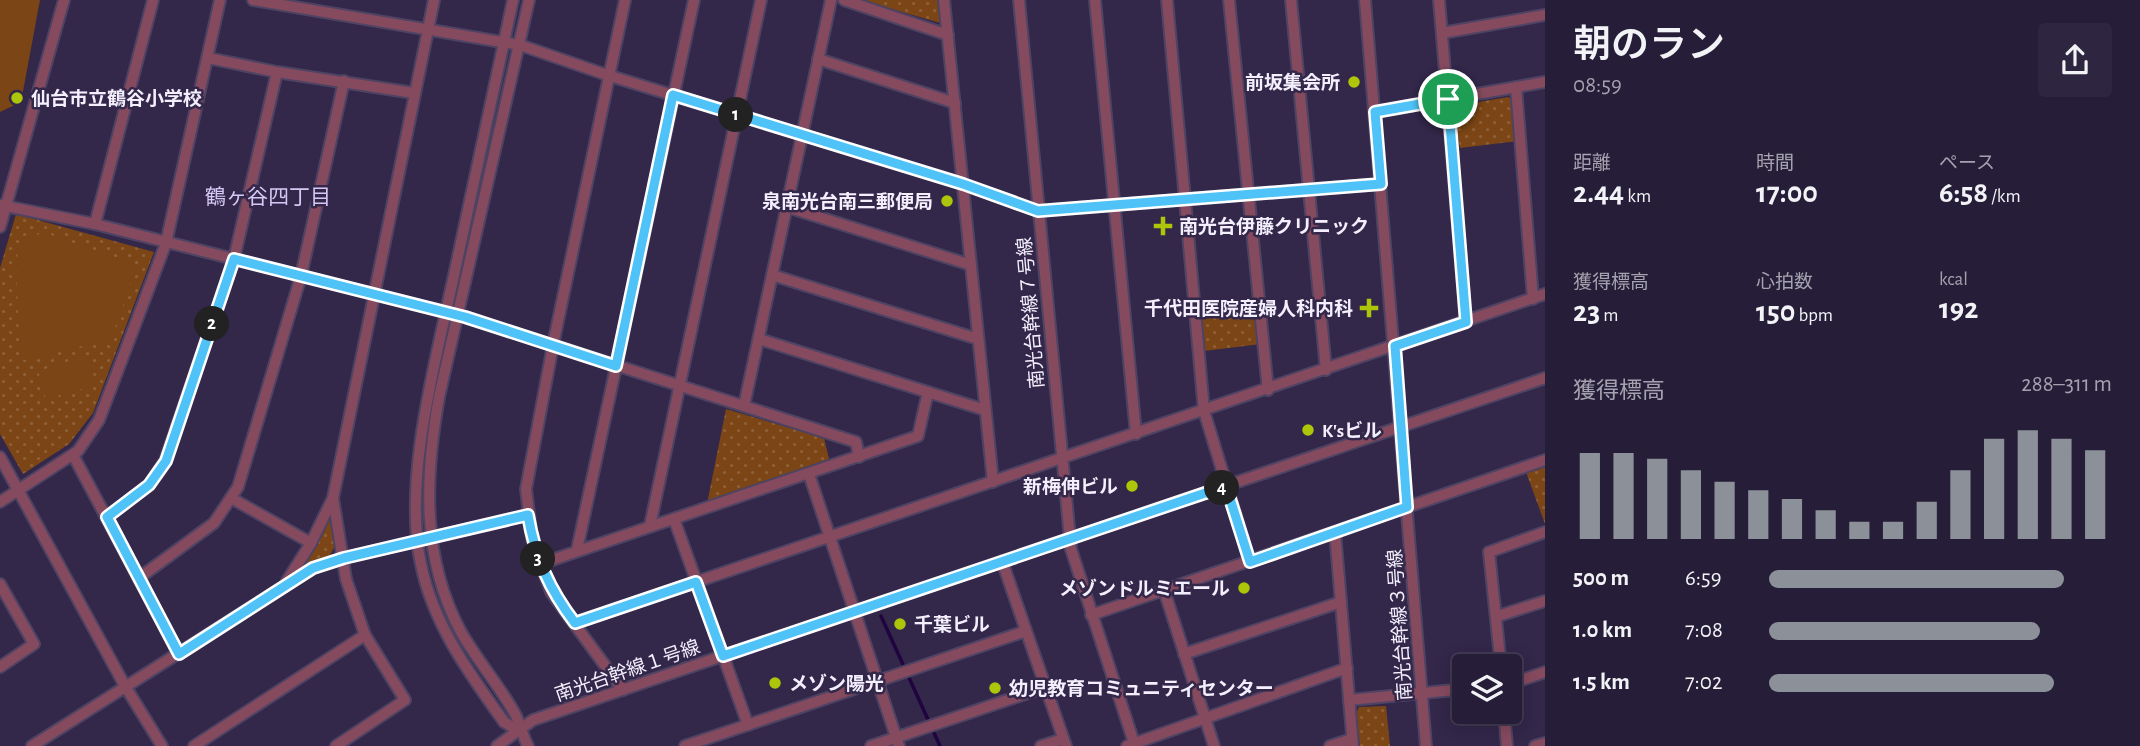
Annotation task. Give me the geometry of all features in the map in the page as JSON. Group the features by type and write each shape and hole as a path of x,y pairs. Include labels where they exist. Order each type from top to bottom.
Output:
{"street":[{"path":"0,226 4,204 64,0"},
{"path":"94,224 153,0"},
{"path":"0,502 73,455 99,420 166,243 220,0"},
{"path":"253,0 520,45 607,75 963,184 1038,211 1381,184"},
{"path":"333,14 335,0"},
{"path":"285,584 311,543 333,498 434,0"},
{"path":"513,0 452,314 430,445 428,502 437,570 455,619 517,715 519,731 528,746"},
{"path":"519,731 504,722 442,627 429,596 417,541 421,442 529,0"},
{"path":"623,690 551,592 540,564 528,515 529,465 607,75 625,0"},
{"path":"577,550 694,0"},
{"path":"650,526 761,0"},
{"path":"744,406 831,0"},
{"path":"844,0 948,35"},
{"path":"944,0 993,482"},
{"name":"南光台幹線７号線","path":"1019,0 1070,540 1132,745"},
{"path":"1095,0 1136,434"},
{"path":"1167,0 1204,411 1250,562"},
{"path":"1229,0 1246,195 1268,390"},
{"path":"1291,0 1326,370"},
{"name":"南光台幹線３号線","path":"1365,0 1426,746"},
{"path":"1439,0 1466,322"},
{"path":"1442,33 1545,16"},
{"path":"208,58 277,72 414,93"},
{"path":"818,59 955,103"},
{"path":"107,517 149,485 166,461 234,259 277,72"},
{"path":"139,578 214,523 231,498 261,416 301,276 344,81"},
{"path":"1375,112 1545,82"},
{"path":"1516,87 1533,299"},
{"path":"4,204 452,314 856,442 859,457"},
{"path":"787,207 971,265"},
{"path":"772,275 978,339"},
{"path":"575,623 1545,295"},
{"path":"759,339 985,410"},
{"name":"南光台幹線１号線","path":"498,746 533,720 1545,377"},
{"path":"540,564 918,436 928,392"},
{"path":"73,455 179,654"},
{"path":"0,457 125,686 162,746"},
{"path":"1091,615 1545,460"},
{"path":"809,474 897,742"},
{"path":"231,498 311,543"},
{"path":"333,498 346,579 365,635 405,700 336,746"},
{"path":"32,746 313,568 344,558 528,515"},
{"path":"674,519 748,725"},
{"path":"1330,746 1353,742 1335,531"},
{"path":"1500,654 1489,552 1545,532"},
{"path":"1002,561 1065,742 1041,746"},
{"path":"0,585 34,644 0,667"},
{"path":"1164,590 1214,746"},
{"path":"1498,616 1545,601"},
{"path":"1184,654 1341,602"},
{"path":"685,746 1026,631"},
{"path":"194,746 365,635"},
{"path":"1132,745 1347,668"},
{"path":"1522,680 1545,672"},
{"path":"871,746 897,742 931,726 1046,688"},
{"path":"1349,701 1452,690"},
{"path":"1505,724 1507,746"},
{"path":"1535,746 1545,743"}],"shaded area":[{"path":"0,0 40,0 21,102 0,112"},
{"path":"941,0 944,24 867,2"},
{"path":"1508,97 1514,101 1518,141 1460,148 1454,113 1461,105"},
{"path":"16,214 154,252 93,413 69,444 23,474 0,434 0,268"},
{"path":"42,232 137,266 111,339 20,361 16,262 19,248"},
{"path":"1255,297 1261,344 1204,351 1199,303"},
{"path":"89,357 96,385 46,399 38,371"},
{"path":"726,409 824,438 830,463 707,504"},
{"path":"1545,465 1545,524 1526,472"},
{"path":"328,513 335,546 330,555 303,568 299,566"},
{"path":"1386,706 1390,746 1360,746 1356,714 1359,707"}],"waterway":[{"path":"881,616 940,746"}],"place":[{"name":"前坂集会所","path":"1354,82"},
{"name":"仙台市立鶴谷小学校","path":"17,98"},
{"name":"泉南光台南三郵便局","path":"947,201"},
{"name":"南光台伊藤クリニック","path":"1163,226"},
{"name":"千代田医院産婦人科内科","path":"1369,308"},
{"name":"K'sビル","path":"1308,430"},
{"name":"新梅伸ビル","path":"1132,486"},
{"name":"メゾンドルミエール","path":"1244,588"},
{"name":"千葉ビル","path":"900,624"},
{"name":"メゾン陽光","path":"775,683"},
{"name":"幼児教育コミュニティセンター","path":"995,688"}],"district":[{"name":"鶴ヶ谷四丁目","path":"268,197"}],"route":[{"path":"673,95 963,184 1038,211 1381,184 1375,112 1448,99 1466,322 1395,346 1407,507 1250,562 1226,486 723,656 696,582 575,623 551,592 532,539 528,515 344,558 313,568 179,654 107,517 149,485 166,461 234,259 465,317 616,366 673,95"}]}
